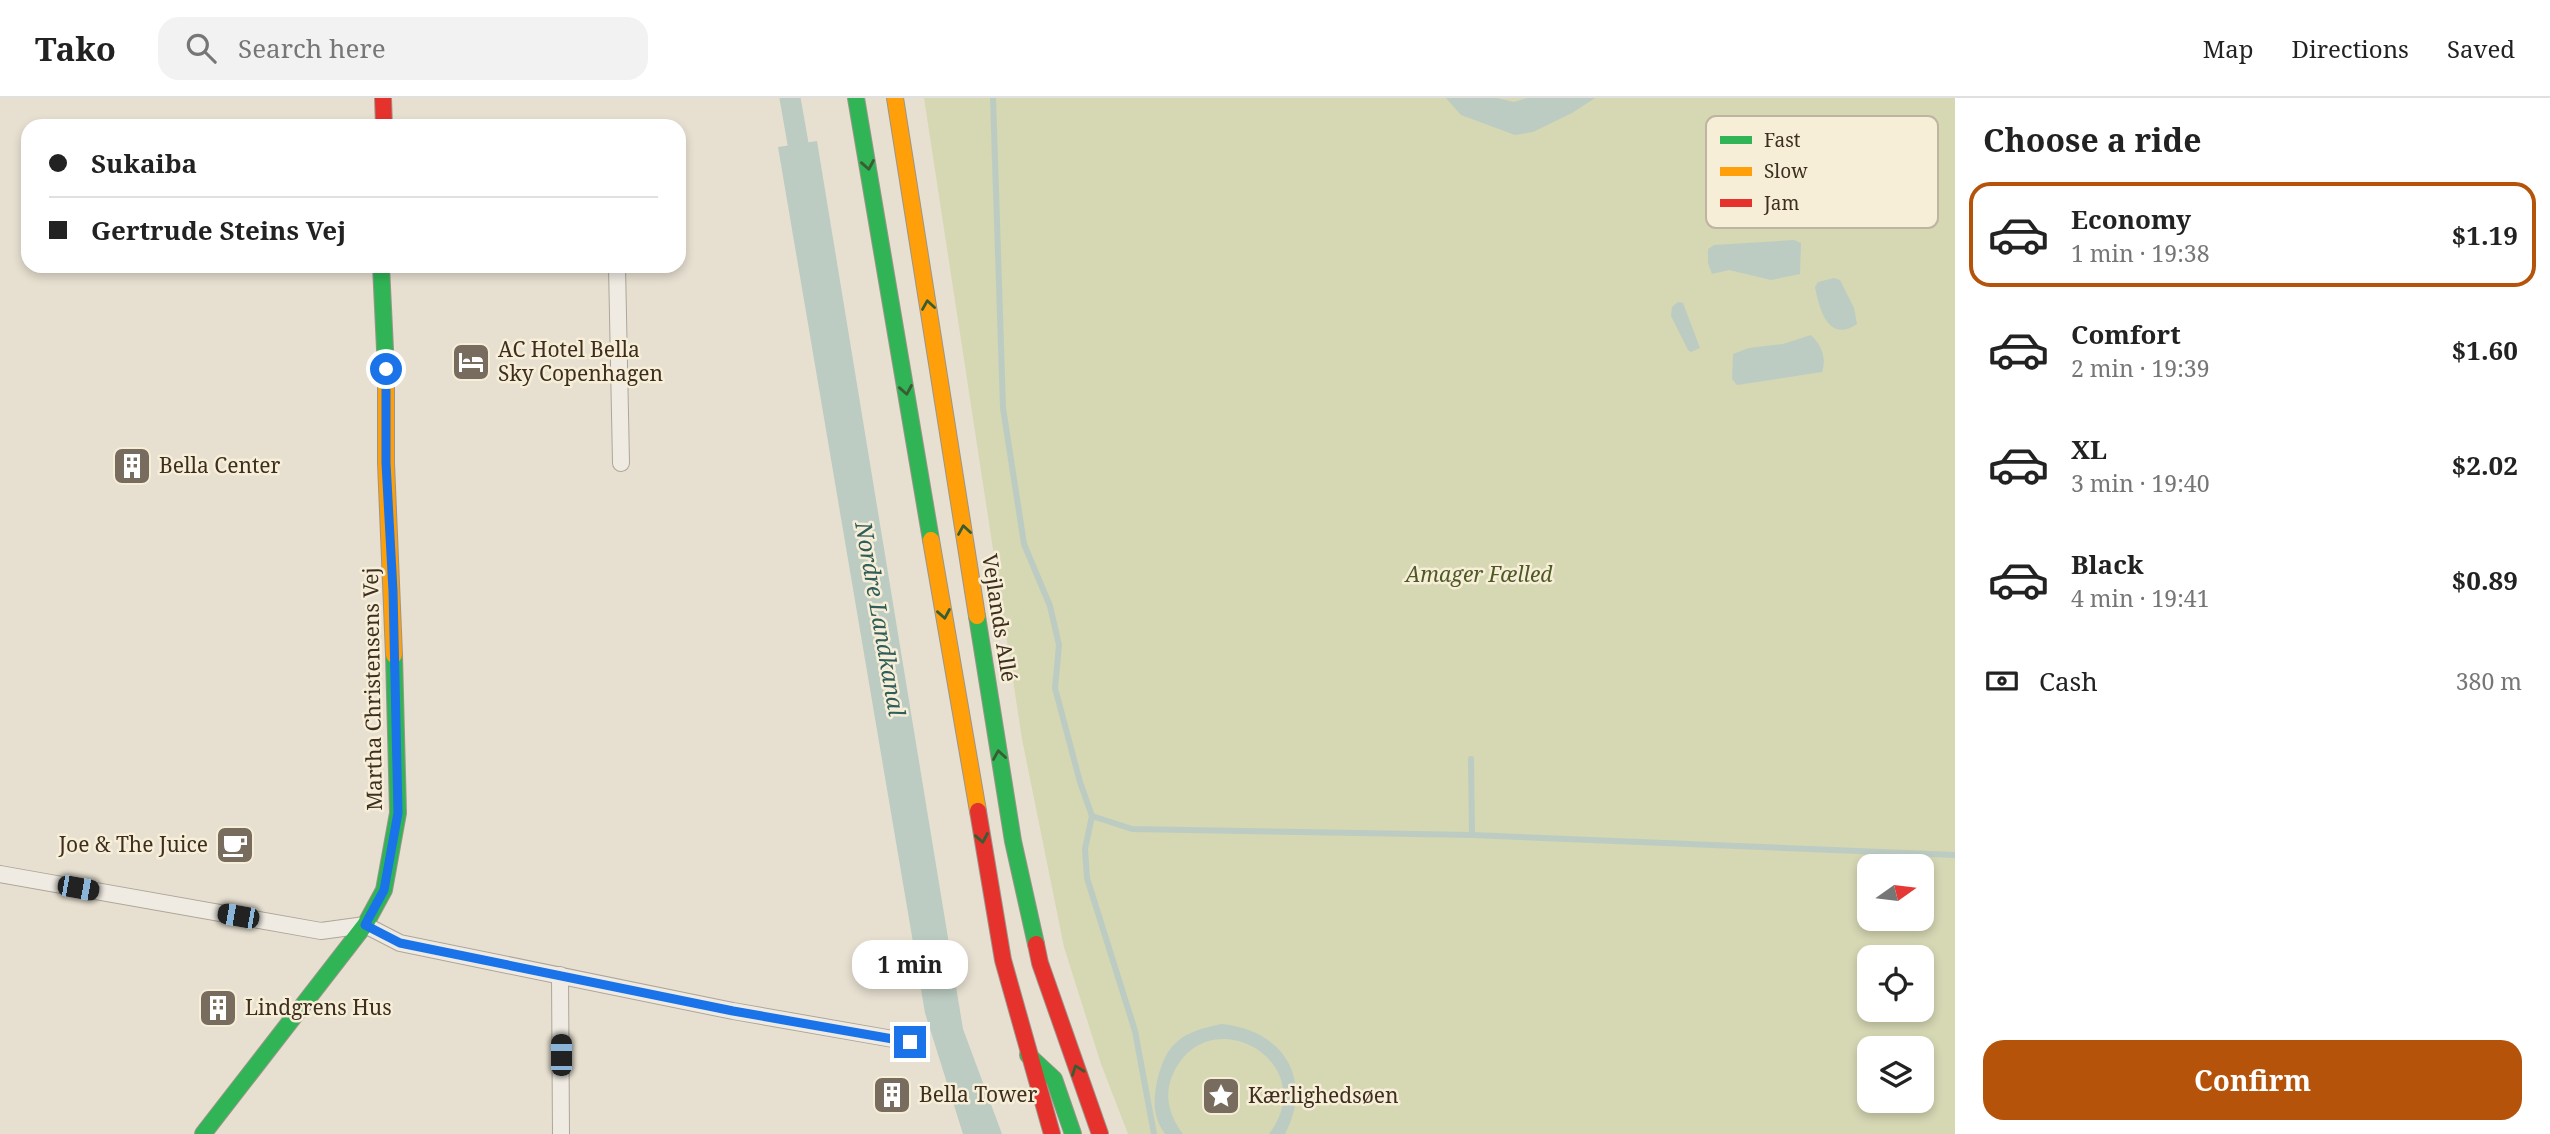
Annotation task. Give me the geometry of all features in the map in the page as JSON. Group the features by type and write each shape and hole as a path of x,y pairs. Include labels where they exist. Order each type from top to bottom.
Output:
{"street":[{"path":"383,98 384,119"},
{"path":"856,98 1003,960 1052,1134"},
{"path":"886,98 901,132"},
{"name":"Vejlands Allé","path":"895,98 1013,841 1040,962 1101,1134"},
{"name":"Martha Christensens Vej","path":"203,1134 365,925 384,890 398,813 381,273"},
{"path":"617,273 621,463"},
{"path":"0,874 321,931 365,925 400,943 733,1011 910,1042"},
{"path":"560,975 561,1134"},
{"path":"1028,1055 1054,1079 1073,1134"}],"green space":[{"name":"Amager Fælled","path":"924,98 1955,98 1955,1134 1128,1134 1101,1064 1064,947 1022,739"}],"water":[{"path":"1446,98 1497,98 1514,102 1527,98 1595,98 1533,132 1515,135 1461,115"},
{"name":"Nordre Landkanal","path":"817,141 963,1029 1002,1134 963,1134 925,1013 778,147"},
{"path":"1794,240 1801,243 1800,274 1771,280 1729,270 1712,274 1708,263 1708,249 1714,245"},
{"path":"1834,278 1840,280 1854,308 1857,324 1847,329 1832,327 1822,313 1817,295 1815,287 1818,282"},
{"path":"1678,302 1683,303 1700,348 1691,352 1671,316 1672,307"},
{"path":"1811,335 1822,352 1822,372 1737,385 1732,379 1733,354 1749,348 1783,344"},
{"path":"1222,1024 1243,1028 1261,1036 1287,1060 1294,1076 1296,1094 1293,1113 1285,1134 1269,1134 1282,1107 1282,1082 1271,1062 1253,1047 1231,1040 1208,1041 1187,1054 1171,1079 1168,1094 1172,1115 1183,1134 1165,1134 1161,1128 1155,1111 1155,1093 1159,1072 1169,1050 1176,1042 1195,1031"},
{"path":"1219,1086 1228,1090 1232,1099 1228,1108 1219,1112 1210,1108 1206,1099 1210,1090"}],"waterway":[{"name":"Nordre Landkanal","path":"790,98 803,172"},
{"path":"993,98 1003,408 1024,544 1050,606 1059,645 1055,688 1092,816 1132,829 1472,835 1955,855"},
{"path":"1471,759 1472,835"},
{"path":"1092,816 1085,849 1087,878 1135,1031 1154,1134"}],"traffic: fast":[{"path":"856,98 931,540"},
{"path":"381,273 386,370"},
{"path":"977,616 1013,841 1036,944"},
{"path":"203,1134 365,925 384,890 398,813 394,655"},
{"path":"1028,1055 1054,1079 1073,1134"}],"traffic: slow":[{"path":"895,98 977,616"},
{"path":"386,370 386,463 394,655"},
{"path":"931,540 978,811"}],"traffic: jam":[{"path":"383,98 384,119"},
{"path":"978,811 1003,960 1052,1134"},
{"path":"1036,944 1040,963 1100,1134"}],"place":[{"name":"AC Hotel Bella Sky Copenhagen","path":"471,362"},
{"name":"Bella Center","path":"132,466"},
{"name":"Joe & The Juice","path":"235,845"},
{"name":"Lindgrens Hus","path":"218,1008"},
{"name":"Bella Tower","path":"892,1095"},
{"name":"Kærlighedsøen","path":"1221,1096"}],"route":[{"path":"386,369 386,463 393,591 398,813 384,890 365,925 400,943 733,1011 910,1042"}]}
